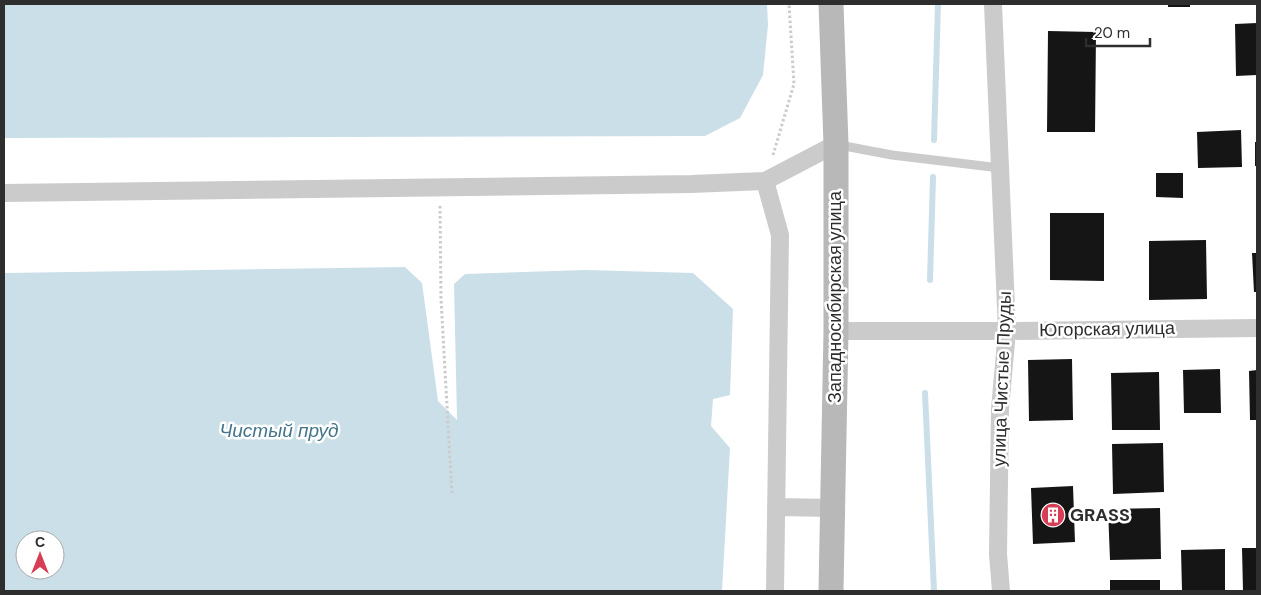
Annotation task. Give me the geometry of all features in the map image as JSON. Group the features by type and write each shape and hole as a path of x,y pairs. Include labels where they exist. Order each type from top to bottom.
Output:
{"main road":[{"name":"Западносибирская улица","path":"831,4 836,144 836,331 832,591"}],"street":[{"name":"улица Чистые Пруды","path":"993,4 1007,331 1000,409 998,554 1000,591"},
{"path":"4,193 440,188 765,181 836,144"},
{"path":"765,181 780,235 775,591"},
{"name":"Югорская улица","path":"836,331 1257,328"},
{"path":"776,507 833,508"}],"lane":[{"path":"836,144 892,155 1000,168"}],"path":[{"path":"765,181 794,84 789,4"},
{"path":"440,188 441,299 452,495"}],"water":[{"path":"4,4 767,4 768,25 763,75 740,118 705,136 4,138"},
{"name":"Чистый пруд","path":"405,267 422,283 438,401 457,420 454,284 465,274 585,270 693,273 733,309 730,395 713,399 711,426 730,448 722,591 4,591 4,273"}],"building":[{"path":"1168,4 1190,4 1190,7 1168,7"},
{"path":"1257,23 1257,75 1236,76 1235,24"},
{"path":"1048,31 1096,32 1095,132 1047,132"},
{"path":"1241,130 1242,167 1198,168 1197,132"},
{"path":"1255,142 1257,142 1257,166 1255,166"},
{"path":"1156,173 1183,173 1183,198 1156,197"},
{"path":"1050,213 1104,213 1104,281 1050,280"},
{"path":"1206,240 1207,299 1149,300 1149,241"},
{"path":"1252,253 1257,253 1257,292 1254,292"},
{"path":"1072,359 1073,420 1029,421 1028,360"},
{"path":"1220,369 1221,413 1184,413 1183,370"},
{"path":"1257,370 1257,420 1250,420 1249,371"},
{"path":"1159,372 1160,430 1112,430 1111,373"},
{"path":"1163,443 1164,492 1113,494 1112,444"},
{"name":"GRASS","path":"1073,486 1075,542 1033,544 1031,488"},
{"path":"1160,508 1161,559 1110,560 1108,509"},
{"path":"1242,548 1257,548 1257,591 1243,591"},
{"path":"1225,549 1225,591 1182,591 1181,550"},
{"path":"1110,580 1160,580 1160,591 1110,591"}],"waterway":[{"path":"934,140 938,4"},
{"path":"930,280 933,177"},
{"path":"925,393 934,591"}],"place":[{"name":"GRASS","path":"1053,515"}]}
